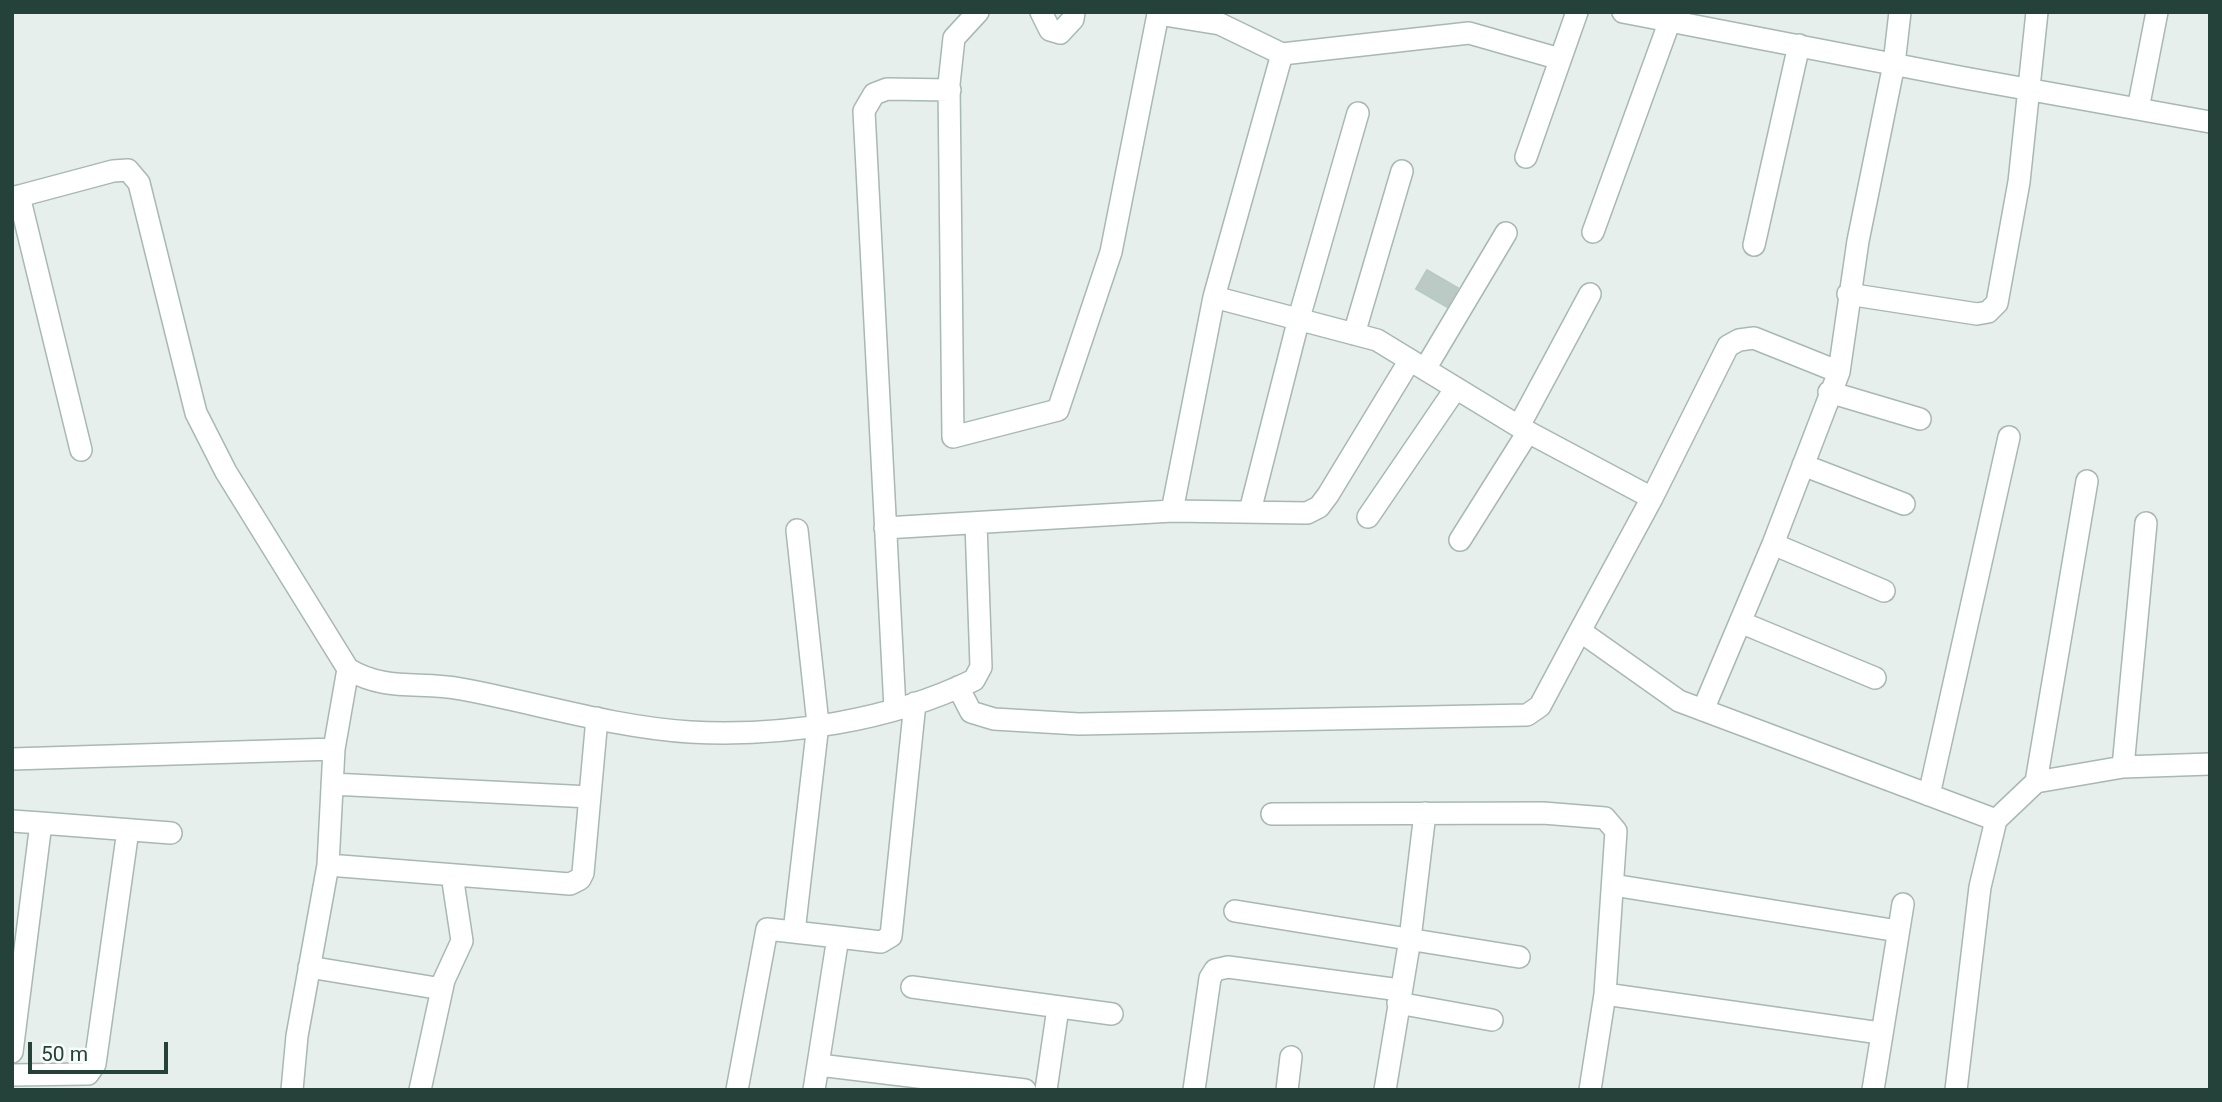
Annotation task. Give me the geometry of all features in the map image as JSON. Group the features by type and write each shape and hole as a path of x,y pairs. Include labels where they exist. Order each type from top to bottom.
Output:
{"street":[{"path":"978,12 954,38 950,90 953,437 1058,410 1111,252 1158,13 1220,24 1282,54 1469,33 1560,59"},
{"path":"1041,12 1050,30 1060,33 1073,19 1074,12"},
{"path":"1526,158 1577,12"},
{"path":"1623,12 1672,16 1894,64 2210,122"},
{"path":"1703,710 1773,544 1829,392 1839,372 1849,294 1894,64 1900,12"},
{"path":"1849,294 1978,314 1989,312 1997,303 2019,182 2037,12"},
{"path":"2138,109 2157,12"},
{"path":"1593,232 1672,16"},
{"path":"1754,246 1800,45"},
{"path":"1172,511 1214,297 1282,54"},
{"path":"737,1090 767,929 881,943 891,936 905,706 885,528 864,111 874,94 887,89 950,90"},
{"path":"1250,511 1299,318 1358,113"},
{"path":"81,450 16,197 113,171 128,170 139,183 196,413 226,472 348,669 369,681 460,688 597,718 689,732 763,731 818,724 905,706 974,680 981,667 976,523"},
{"path":"1354,334 1402,171"},
{"path":"885,528 1172,511 1307,513 1319,507 1506,233"},
{"path":"1460,540 1523,429 1590,294"},
{"path":"1214,297 1377,340 1523,429 1652,498"},
{"path":"958,687 971,712 994,719 1079,724 1527,715 1540,706 1652,498 1728,346 1739,340 1754,338 1839,372"},
{"path":"1368,517 1456,388"},
{"path":"1829,392 1920,419"},
{"path":"1929,795 2009,437"},
{"path":"1803,465 1904,504"},
{"path":"2036,782 2087,481"},
{"path":"2123,767 2146,523"},
{"path":"794,932 818,724 797,530"},
{"path":"1773,544 1884,591"},
{"path":"1740,622 1875,678"},
{"path":"1580,631 1669,694 1703,710 1996,820"},
{"path":"292,1090 297,1036 328,865 334,749 348,669"},
{"path":"328,865 570,884 580,879 583,873 597,718"},
{"path":"12,760 334,749"},
{"path":"1956,1090 1980,887 1996,820 2036,782 2123,767 2210,764"},
{"path":"332,784 590,797"},
{"path":"1384,1090 1410,939 1425,813"},
{"path":"1272,814 1543,813 1605,818 1616,831 1605,994 1590,1090"},
{"path":"12,821 171,833"},
{"path":"12,1052 18,956 40,823"},
{"path":"12,1075 75,1077 88,1074 95,1064 128,830"},
{"path":"420,1090 442,989 462,941 452,875"},
{"path":"1613,885 1898,931"},
{"path":"1873,1090 1880,1032 1903,904"},
{"path":"1235,911 1519,957"},
{"path":"814,1090 838,937"},
{"path":"309,967 442,989"},
{"path":"1194,1090 1210,978 1215,970 1228,967 1399,996 1492,1020"},
{"path":"912,987 1112,1014"},
{"path":"1605,994 1880,1032"},
{"path":"1046,1090 1058,1008"},
{"path":"1287,1090 1292,1057"},
{"path":"819,1065 1025,1090"}],"building":[{"path":"1427,270 1458,288 1447,307 1416,289"}]}
